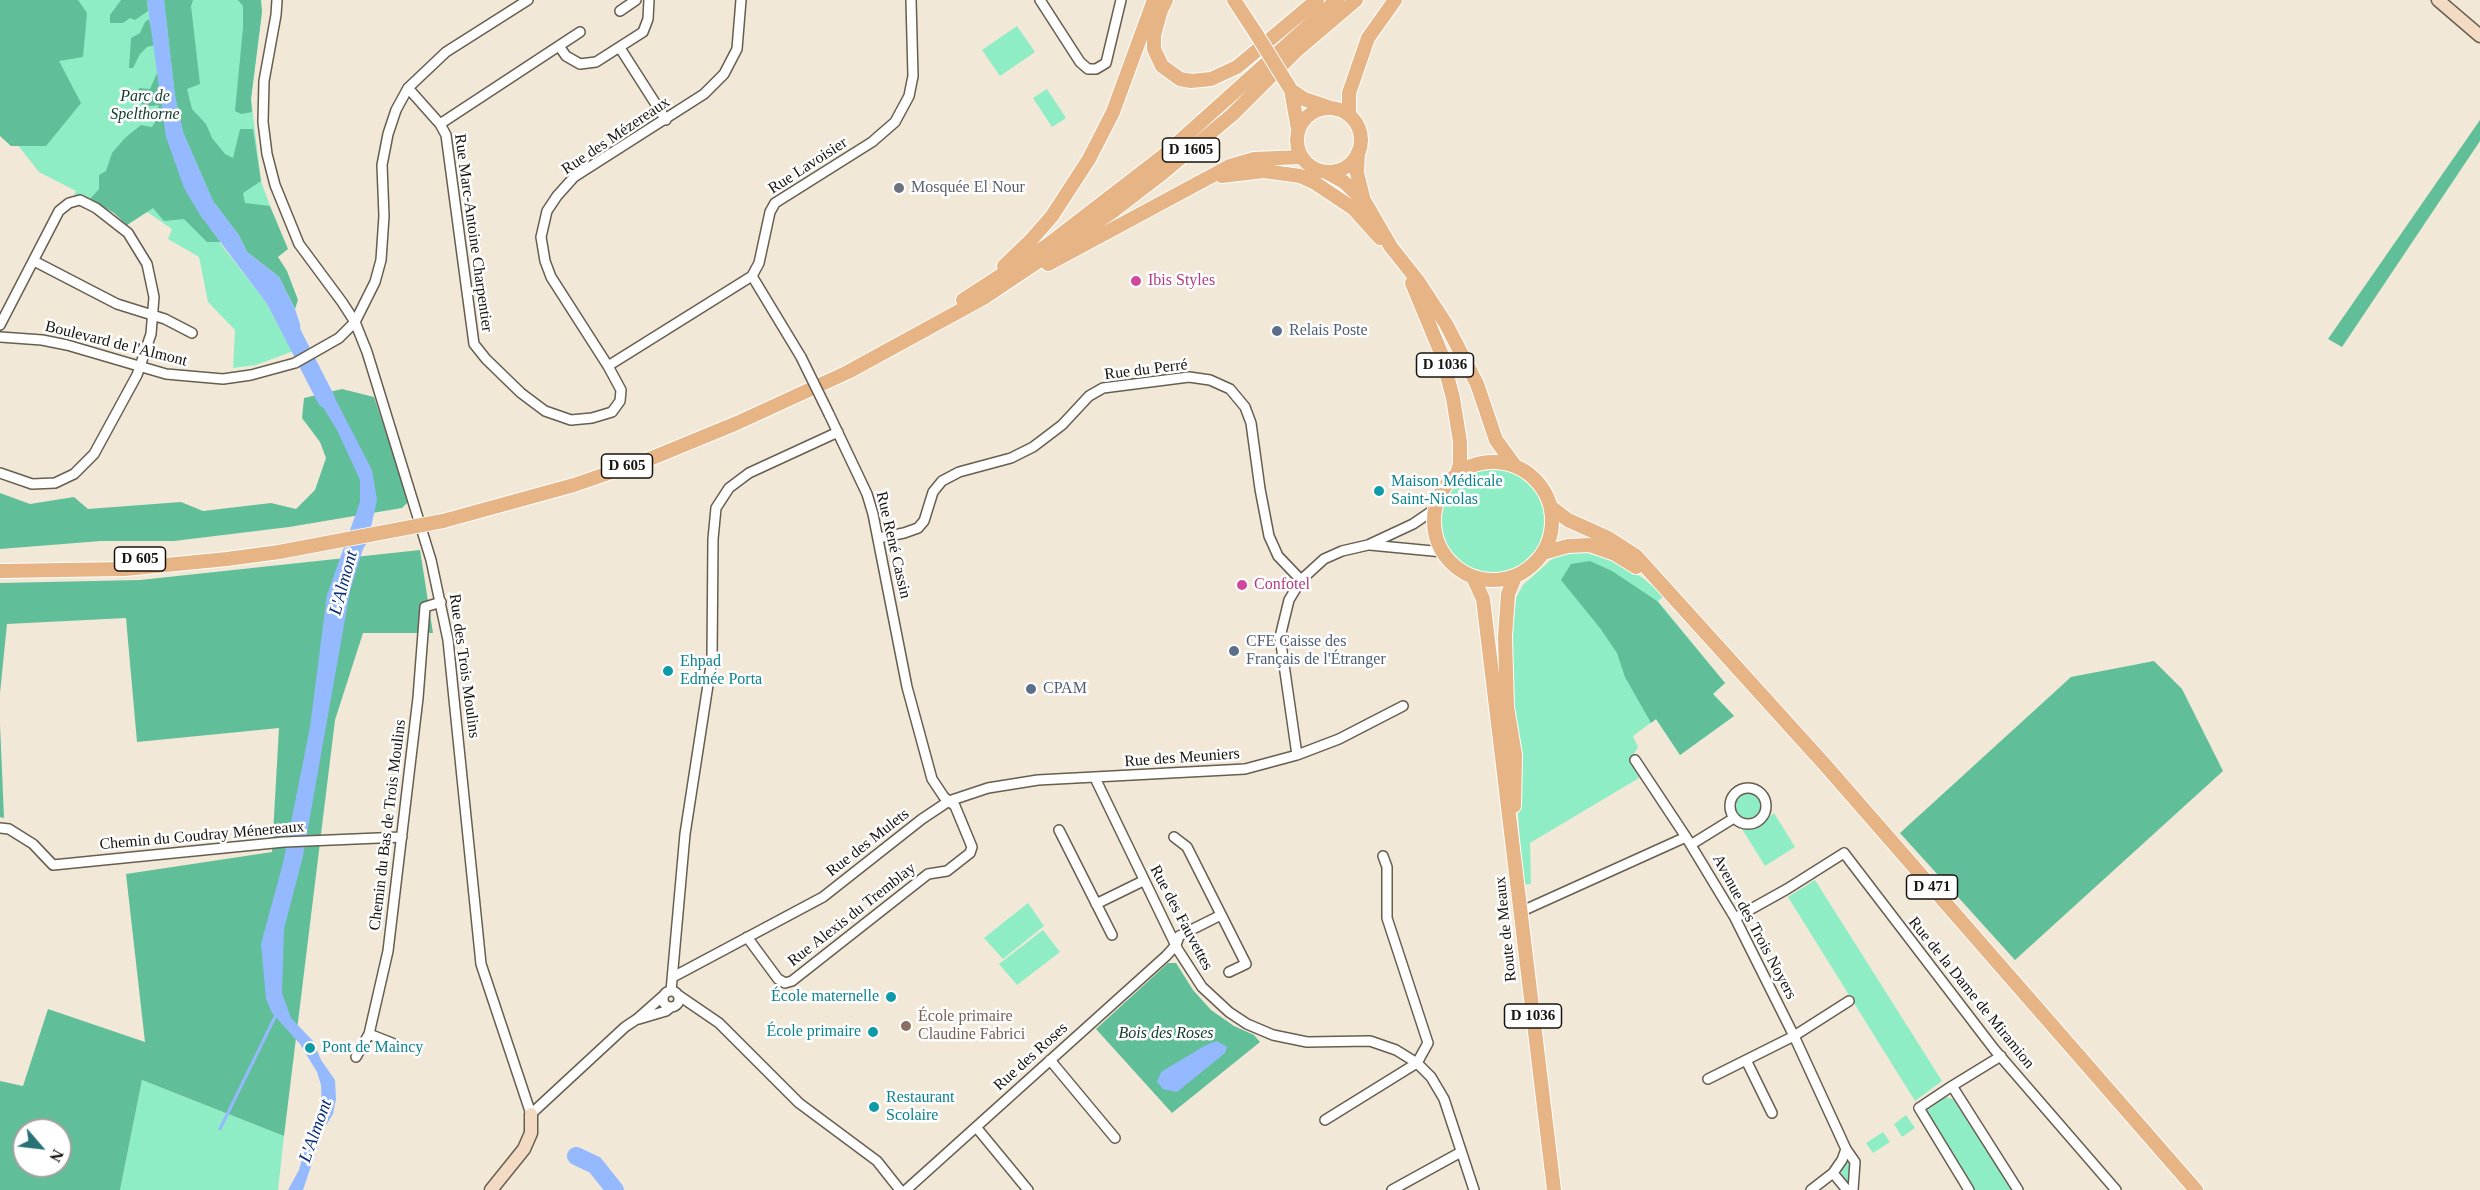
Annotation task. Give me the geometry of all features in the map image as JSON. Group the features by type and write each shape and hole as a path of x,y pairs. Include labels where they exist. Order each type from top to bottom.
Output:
{"main road":[{"path":"956,304 1031,240 1052,216 1089,159 1113,112 1154,0"},
{"path":"1167,0 1161,10 1154,35 1154,49 1162,66 1180,79 1191,81 1211,79 1237,67 1317,0"},
{"path":"1234,0 1292,90 1304,99 1349,114 1356,122 1360,132 1358,152 1345,168 1326,172 1308,165 1302,158 1296,138 1298,129 1292,90"},
{"name":"D 1605","path":"956,304 1046,247 1163,156 1337,0"},
{"name":"D 1605","path":"1011,282 1112,212 1164,172 1232,115 1296,51 1356,0"},
{"path":"1349,114 1349,93 1368,39 1395,0"},
{"path":"1298,129 1310,113 1320,108 1330,107"},
{"name":"D 1036","path":"1358,152 1357,173 1365,202 1391,247 1418,281 1446,324 1477,384 1496,440 1515,466"},
{"path":"1011,282 1072,253 1215,173 1244,161 1281,157 1302,158"},
{"path":"1202,181 1250,171 1279,171 1300,176 1315,183 1354,209 1376,235 1391,247"},
{"name":"D 1036","path":"1326,172 1349,186 1365,202"},
{"name":"D 1036","path":"1402,262 1431,326 1447,374 1460,442 1460,463 1457,474"},
{"name":"D 605","path":"0,571 125,569 217,561 442,517 574,485 652,458 737,423 848,372 1011,282"},
{"name":"D 605","path":"442,517 559,481 689,435 826,374 956,304"},
{"path":"1484,462 1515,466 1537,481 1546,494 1551,507 1551,534 1543,553 1532,565 1515,577 1495,580 1473,577 1454,565 1443,552 1435,533 1435,509 1444,487 1467,468 1484,462"},
{"name":"D 471","path":"1551,507 1568,520 1636,556 1826,766 2196,1190"},
{"name":"D 471","path":"1543,553 1578,544 1603,549 1628,561 1665,587"},
{"name":"D 605","path":"0,564 156,558 279,548"},
{"name":"Route de Meaux","path":"1473,577 1484,599 1554,1190"},
{"name":"Route de Meaux","path":"1513,843 1515,755 1507,706 1505,637 1508,594 1515,577"}],"street":[{"name":"Rue des Trois Moulins","path":"277,0 264,81 263,122 274,185 299,244 354,322 367,352 431,560 448,640 481,964 531,1114"},
{"name":"Boulevard de l'Almont","path":"0,337 42,340 67,345 166,374 223,379 251,375 295,363 339,338 354,322 375,282 381,260 384,216 382,165 388,134 396,110 408,88 446,52 528,0"},
{"path":"620,10 636,0"},
{"path":"559,46 566,56 580,64 596,62 643,32 648,19 649,0"},
{"name":"Rue des Mézereaux","path":"608,366 551,277 544,261 541,237 547,211 574,177 704,94 724,74 737,49 741,0"},
{"name":"Rue Lavoisier","path":"752,276 759,264 770,212 775,203 884,133 903,109 909,96 913,76 911,0"},
{"path":"1040,0 1080,62 1088,69 1096,69 1106,63 1121,0"},
{"path":"2438,0 2480,36"},
{"path":"408,88 440,124 580,32"},
{"path":"620,48 666,120"},
{"name":"Rue Marc-Antoine Charpentier","path":"440,124 446,135 474,344 521,393 545,411 571,420 592,418 612,412 620,401 621,390 608,366"},
{"path":"0,325 59,212 69,202 80,200 96,208 128,233 147,264 154,297 150,334 140,367 94,454 74,474 55,483 32,484 0,472"},
{"path":"33,261 117,304 165,319 192,333"},
{"path":"608,366 752,276"},
{"name":"Rue René Cassin","path":"752,276 801,357 867,494 915,720 932,779 949,801"},
{"name":"Rue du Perré","path":"878,538 918,528 924,521 933,492 942,481 959,472 1011,458 1033,447 1062,425 1089,396 1103,388 1189,377 1210,380 1230,389 1245,407 1251,423 1265,525 1278,556 1301,579"},
{"path":"702,1011 664,1004 671,994 685,834 712,659 713,539 716,508 729,489 749,473 838,432"},
{"path":"1297,755 1280,637 1289,600 1301,579 1324,559 1342,551 1368,545 1413,524 1435,509"},
{"path":"1368,545 1443,552"},
{"name":"Chemin du Bas de Trois Moulins","path":"356,1057 369,1034 388,951 418,698 425,607 441,602"},
{"name":"Rue des Meuniers","path":"1095,778 1245,769 1297,755 1339,739 1403,706"},
{"name":"Avenue des Trois Noyers","path":"1635,760 1689,840 1735,918 1794,1036 1846,1149 1856,1162 1853,1190"},
{"name":"Rue des Mulets","path":"673,977 823,897 922,819 949,801 1004,784 1095,778"},
{"name":"Rue des Fauvettes","path":"1095,778 1176,945 1202,987 1222,1007 1247,1024 1273,1035 1307,1042 1370,1041 1396,1050 1417,1063"},
{"name":"Rue Alexis du Tremblay","path":"747,937 778,979 785,983 792,981 928,873 947,871 970,853 971,841 956,806 949,801"},
{"path":"1520,912 1689,840 1734,818"},
{"name":"Chemin du Coudray Ménereaux","path":"0,828 9,829 33,844 53,865 284,842 402,837"},
{"path":"1059,830 1112,935"},
{"path":"1174,837 1187,847 1246,964 1228,972"},
{"name":"Rue de la Dame de Miramion","path":"1735,918 1844,853 2001,1056 2116,1190"},
{"path":"1324,1120 1417,1063 1428,1043 1387,918 1386,867 1383,856"},
{"path":"1096,904 1143,881"},
{"name":"Rue des Roses","path":"906,1190 1176,945 1179,936 1221,915"},
{"path":"637,1020 666,1011 673,1006 679,1000 671,994"},
{"path":"671,994 720,1023 799,1103 877,1161 900,1190"},
{"path":"491,1190 524,1149 531,1132 531,1114 625,1027 671,994"},
{"path":"1708,1079 1794,1036 1849,1001"},
{"path":"369,1034 392,1043"},
{"path":"1969,1190 1919,1108 2001,1056"},
{"path":"1050,1060 1115,1138"},
{"path":"1746,1060 1772,1113"},
{"path":"1417,1063 1431,1077 1444,1099 1474,1190"},
{"path":"1952,1086 2018,1190"},
{"path":"976,1127 1028,1190"},
{"path":"1811,1190 1833,1173 1846,1149"},
{"path":"1392,1190 1461,1152"},
{"path":"1833,1173 1847,1190"}],"green space":[{"name":"Parc de Spelthorne","path":"0,0 261,0 262,12 251,99 261,181 270,206 220,243 267,304 296,350 256,365 233,368 235,330 208,302 199,257 168,239 172,229 147,212 127,225 114,212 90,199 74,195 76,191 39,172 13,139"},
{"path":"0,0 78,0 87,13 83,57 59,61 81,103 46,146 11,146 0,136"},
{"path":"121,0 147,0 148,11 135,20 130,18 123,23 110,23 110,15"},
{"path":"164,0 193,0 191,6 200,84 187,89 192,109 206,124 212,138 225,154 233,158 240,129 253,129 261,181 243,193 245,203 270,206 288,249 278,257 287,271 298,300 295,309 279,277 247,252 238,234 213,201 183,132 175,96"},
{"path":"238,0 261,0 262,12 251,99 252,112 241,114 235,111 243,28 243,6"},
{"path":"149,19 155,45 147,47 140,54 133,68 129,68 131,38 140,33"},
{"path":"1017,26 1035,52 1000,76 982,50"},
{"path":"157,73 162,98 210,228 220,242 207,242 184,219 164,221 153,208 127,225 114,213 90,199 99,189 99,175 106,171 112,153 141,125 152,127 160,114 158,105 144,107 136,97 139,88 150,89"},
{"path":"1047,89 1066,118 1052,127 1033,98"},
{"path":"2480,120 2480,141 2342,347 2328,339"},
{"path":"342,389 374,397 409,501 402,508 289,527 174,541 101,541 0,549 0,493 30,504 74,497 88,509 181,502 203,511 271,503 296,509 315,490 326,458 320,442 302,418 304,398"},
{"path":"1494,468 1514,472 1531,484 1543,501 1547,521 1543,541 1531,558 1514,570 1494,574 1474,570 1457,558 1445,541 1441,521 1445,501 1457,484 1474,472"},
{"path":"420,550 433,633 363,633 335,720 284,1136 142,1080 120,1190 0,1190 0,1081 23,1086 48,1009 145,1042 126,874 272,852 279,728 137,742 126,618 7,624 0,693 0,583 140,580"},
{"path":"1569,551 1595,553 1619,562 1664,596 1658,601 1725,683 1713,694 1734,716 1680,755 1656,719 1633,736 1638,747 1630,760 1639,778 1530,843 1531,884 1523,885 1518,814 1520,795 1513,705 1513,628 1516,598 1523,585 1552,559"},
{"path":"1590,561 1612,571 1657,601 1725,683 1713,694 1734,716 1680,755 1656,719 1651,723 1625,677 1617,653 1561,580 1571,564"},
{"path":"2154,661 2182,689 2223,771 2015,960 1900,833 2071,677"},
{"path":"0,724 4,818 0,817"},
{"path":"1749,792 1759,796 1763,806 1759,816 1749,820 1739,816 1735,806 1739,796"},
{"path":"1774,813 1795,847 1765,866 1742,829 1757,827"},
{"path":"1815,880 1942,1081 1915,1101 1788,897"},
{"path":"1028,903 1044,926 1003,959 984,938"},
{"path":"1043,930 1060,952 1017,985 999,964"},
{"name":"Bois des Roses","path":"1168,963 1176,963 1193,990 1211,1010 1234,1026 1254,1035 1260,1042 1172,1113 1096,1029"},
{"path":"142,1080 284,1136 278,1190 120,1190"},
{"path":"1945,1097 1953,1099 2012,1190 1974,1190 1926,1114 1926,1111"},
{"path":"1906,1115 1915,1128 1902,1137 1894,1124"},
{"path":"1883,1132 1890,1142 1873,1153 1866,1143"},
{"path":"1848,1158 1852,1164 1849,1185 1841,1170"}],"water":[{"path":"147,0 164,0 175,96 183,132 213,201 238,234 247,252 279,277 295,309 301,337 291,341 277,323 267,304 200,215 184,188 166,137"},
{"path":"319,373 326,381 372,470 377,500 368,541 363,549 350,591 303,856 284,929 282,993 291,1018 313,1041 321,1060 335,1080 336,1099 333,1114 323,1130 303,1190 288,1190 299,1170 307,1142 322,1111 321,1085 317,1072 300,1044 272,1013 266,999 261,944 283,863 310,727 327,595 360,502 360,480 337,430 321,404 312,379"},
{"path":"1217,1041 1227,1047 1225,1053 1177,1092 1163,1089 1157,1082 1161,1072 1206,1045"}],"waterway":[{"name":"L'Almont","path":"284,317 326,399"},
{"path":"220,1129 276,1015"},
{"path":"576,1156 595,1165 615,1190"}],"place":[{"name":"Mosquée El Nour","path":"899,188"},
{"name":"Ibis Styles","path":"1136,281"},
{"name":"Relais Poste","path":"1277,331"},
{"name":"Maison Médicale Saint-Nicolas","path":"1379,491"},
{"name":"Confotel","path":"1242,585"},
{"name":"CFE Caisse des Français de l'Étranger","path":"1234,651"},
{"name":"Ehpad Edmée Porta","path":"668,671"},
{"name":"CPAM","path":"1031,689"},
{"name":"École maternelle","path":"891,997"},
{"name":"École primaire Claudine Fabrici","path":"906,1026"},
{"name":"École primaire","path":"873,1032"},
{"name":"Pont de Maincy","path":"310,1048"},
{"name":"Restaurant Scolaire","path":"874,1107"}]}
